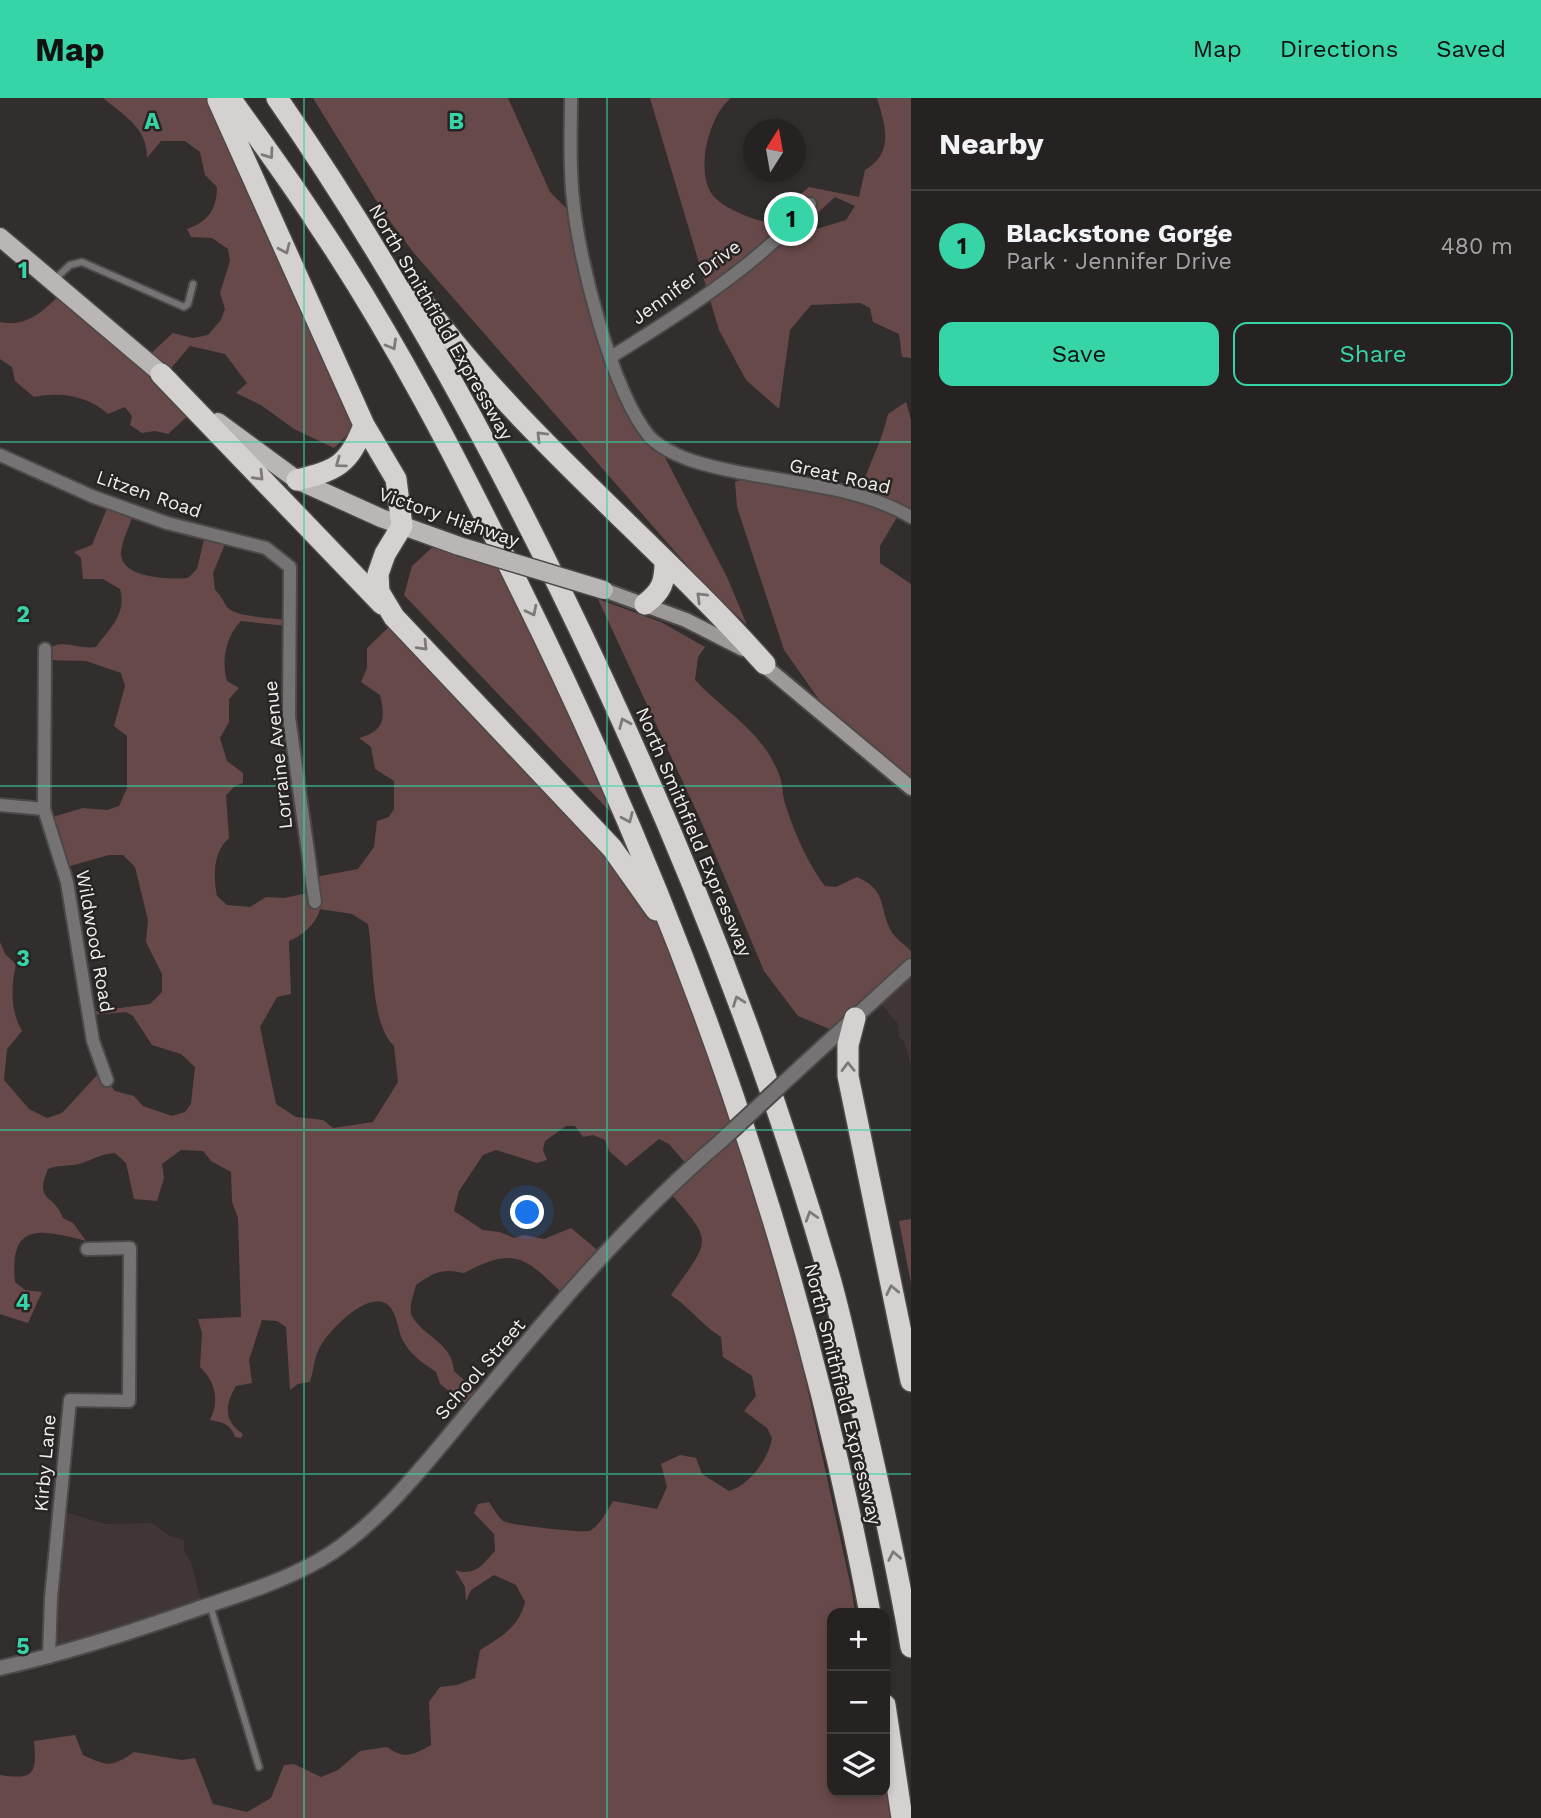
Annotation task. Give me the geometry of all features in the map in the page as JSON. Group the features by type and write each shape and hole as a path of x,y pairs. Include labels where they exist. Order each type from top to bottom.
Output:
{"highway":[{"path":"217,98 364,425 396,479 402,526 385,554 378,574 379,592 394,617"},
{"name":"North Smithfield Expressway","path":"230,98 317,221 361,292 484,511 616,788 696,986 748,1135 804,1320 853,1525 869,1608"},
{"name":"North Smithfield Expressway","path":"277,98 371,241 509,486 626,728 724,964 790,1150 830,1279 885,1509 911,1647"},
{"path":"371,241 487,381 765,664"},
{"path":"161,374 612,848 660,917 696,986"},
{"path":"297,480 341,465 355,449 364,425"},
{"path":"645,604 658,594 665,582 664,562"},
{"path":"855,1018 848,1045 848,1076 911,1381"},
{"path":"889,1734 902,1818"}],"main road":[{"name":"Victory Highway","path":"0,237 248,446 297,480 402,526 645,604 720,635 765,664 911,788"}],"street":[{"name":"Great Road","path":"570,98 575,214 584,266 627,402 657,443 689,460 758,478 868,498 911,517"},
{"name":"Jennifer Drive","path":"611,357 666,323 740,268 796,221 810,204"},
{"name":"Litzen Road","path":"0,456 94,497 167,523 266,548 286,562"},
{"name":"Lorraine Avenue","path":"286,562 292,578 287,616 289,717 315,902"},
{"name":"Wildwood Road","path":"45,649 44,809 67,882 93,1041 107,1080"},
{"path":"0,805 44,809"},
{"name":"School Street","path":"0,1668 49,1657 267,1585 321,1559 360,1529 406,1485 611,1244 911,966"},
{"name":"Kirby Lane","path":"49,1657 51,1598 70,1400 129,1401 130,1248 87,1250"}],"lane":[{"path":"53,281 70,265 82,262 184,307 188,304 193,284"},
{"path":"210,1605 259,1767"}],"shaded area":[{"path":"103,98 217,98 354,428 334,448 294,429 261,405 236,393 247,383 225,354 190,346 166,374 193,411 168,434 155,431 142,433 130,425 132,416 125,407 108,414 73,396 34,397 15,381 12,367 0,359 0,322 28,320 64,290 148,356 173,333 193,338 208,335 221,320 225,309 220,293 230,261 228,249 212,238 191,237 187,229 201,223 210,214 217,195 217,187 205,175 200,152 185,141 161,141 147,158 139,130"},
{"path":"313,98 508,98 550,192 575,217 585,268 629,403 656,440 727,577 747,625 706,587 413,252 384,213"},
{"path":"650,98 731,98 716,117 707,143 707,183 715,198 729,208 769,222 809,187 859,197 865,170 881,155 884,146 885,128 877,98 911,98 911,358 902,357 899,334 873,322 870,308 860,303 811,305 790,330 779,409 746,380 719,330","holes":["835,197 855,206 846,220 810,231 800,229"]},
{"path":"906,402 911,420 911,515 900,512 880,546 880,563 911,584 911,793 839,728 784,650 737,507 735,482 753,475 860,493 888,414"},
{"path":"110,501 135,510 121,553 129,568 147,576 188,578 197,569 206,531 228,537 213,573 215,590 232,611 286,620 287,626 241,621 226,649 227,681 239,688 229,699 229,722 220,738 227,761 243,773 243,783 235,786 226,795 229,838 220,850 216,865 217,896 227,905 250,907 266,897 284,898 312,892 315,877 358,869 374,847 377,821 389,817 394,809 394,781 375,769 371,747 359,738 374,732 383,717 380,695 361,682 367,668 367,648 391,625 586,823 654,909 686,963 781,1268 852,1592 854,1608 827,1608 827,1797 888,1797 891,1818 0,1818 0,1775 20,1776 31,1772 35,1761 34,1741 75,1735 83,1755 109,1764 134,1752 182,1760 195,1758 213,1804 247,1812 271,1798 284,1765 294,1764 321,1777 338,1770 360,1751 387,1747 399,1754 409,1755 419,1751 431,1745 429,1702 440,1687 457,1685 475,1678 480,1650 514,1625 525,1602 516,1585 494,1575 471,1590 466,1601 465,1587 455,1570 473,1571 495,1551 494,1534 474,1513 478,1504 489,1502 501,1519 508,1523 589,1531 600,1522 613,1501 657,1509 667,1487 661,1464 680,1455 696,1458 702,1474 729,1491 736,1488 757,1470 767,1454 772,1438 767,1428 744,1411 756,1396 752,1376 723,1357 721,1337 671,1295 694,1261 702,1240 693,1220 667,1189 687,1165 669,1144 659,1139 626,1166 609,1151 605,1140 593,1135 583,1137 575,1126 566,1126 545,1141 543,1150 547,1160 537,1163 496,1150 483,1155 459,1191 454,1211 483,1230 500,1232 514,1238 524,1235 544,1239 571,1228 601,1253 564,1295 529,1264 508,1258 496,1259 464,1273 438,1272 416,1285 411,1314 418,1325 444,1347 454,1371 479,1394 469,1406 440,1384 436,1372 409,1350 402,1339 393,1311 380,1301 359,1307 338,1324 318,1351 310,1382 298,1384 290,1390 286,1327 277,1321 262,1320 249,1360 252,1383 236,1386 229,1400 229,1418 243,1434 241,1438 235,1437 225,1424 210,1420 215,1398 209,1378 200,1367 202,1333 198,1319 241,1317 238,1218 232,1202 231,1172 211,1161 203,1151 181,1150 162,1164 164,1178 157,1201 134,1199 126,1163 115,1153 78,1164 48,1169 44,1180 44,1193 63,1218 73,1223 86,1241 42,1233 31,1234 23,1239 17,1249 14,1263 15,1282 25,1290 42,1292 28,1323 0,1314 0,942 5,954 16,964 13,998 15,1015 22,1031 7,1049 4,1080 29,1109 47,1118 62,1113 100,1072 115,1091 134,1096 143,1106 172,1116 185,1112 191,1104 195,1067 181,1054 152,1045 133,1016 126,1012 92,1015 90,1012 150,1004 162,992 162,974 146,942 148,920 135,867 123,855 109,855 66,867 49,818 83,808 107,810 119,806 127,788 127,736 114,726 125,686 121,673 86,661 47,660 44,652 63,644 96,647 119,613 122,598 120,589 103,579 83,579 81,558 74,552 92,545","holes":["320,909 352,914 368,924 377,1006 386,1036 394,1046 398,1082 373,1122 333,1128 323,1120 296,1117 276,1104 260,1027 277,997 291,994 289,941 308,928"]},
{"path":"436,544 506,565 620,822 404,595 412,566"},
{"path":"598,599 661,622 705,647 698,657 695,680 754,735 773,761 781,780 792,824 807,857 825,886 836,887 857,877 867,882 881,900 891,931 911,951 911,964 837,1032 798,1016 764,971 701,821"},
{"path":"911,964 911,1065 904,1041 899,1037 898,1024 878,1000"},
{"path":"911,1219 911,1284 899,1221"},
{"path":"62,1511 105,1524 152,1523 170,1536 184,1540 184,1550 191,1563 202,1604 54,1654"}],"place":[{"name":"Blackstone Gorge","path":"791,219"}]}
